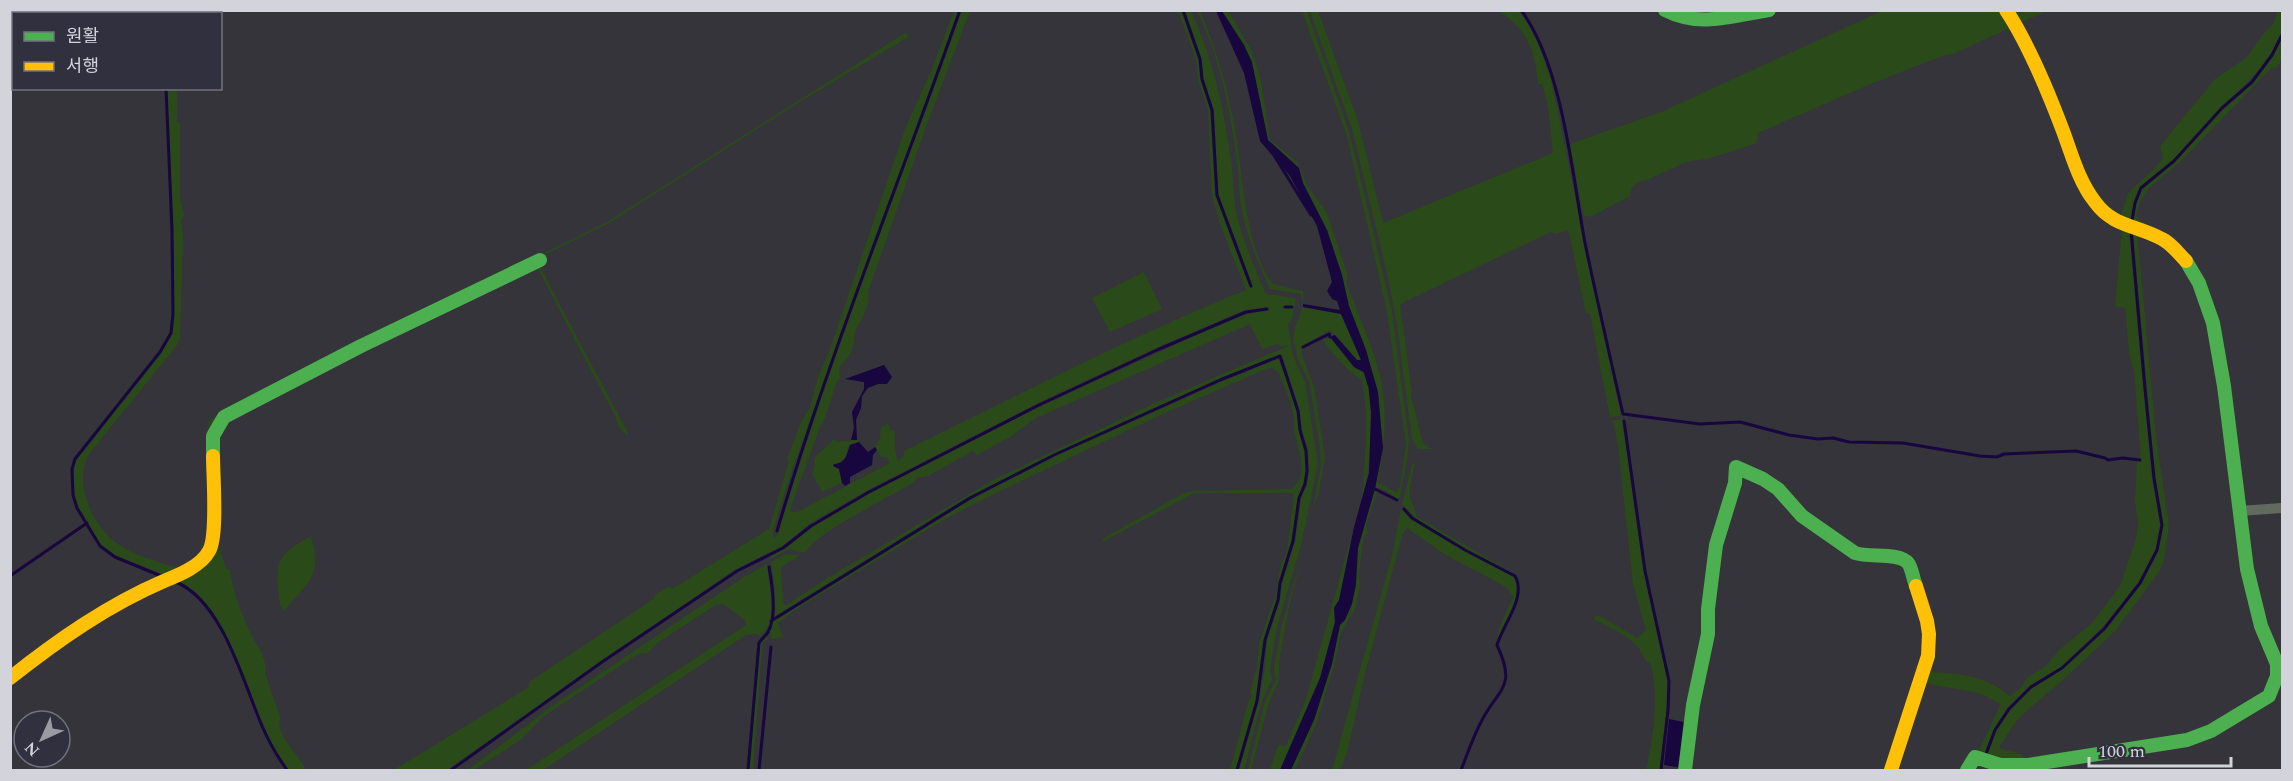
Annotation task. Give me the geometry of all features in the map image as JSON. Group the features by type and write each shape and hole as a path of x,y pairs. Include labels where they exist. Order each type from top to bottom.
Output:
{"street":[{"path":"1665,10 1677,16 1701,21 1769,10"},
{"path":"1967,771 1975,758 2013,766 2043,764 2187,740 2211,731 2277,690 2278,661 2253,599 2239,511 2224,386 2213,323 2199,283 2190,265 2171,244 2159,236 2108,217 2088,193 2029,53 2006,10"},
{"path":"10,678 44,650 94,616 136,593 189,569 205,557 212,547 213,538 213,436 224,417 361,346 540,260"},
{"path":"1685,771 1693,705 1708,634 1708,609 1716,545 1735,483 1736,467 1763,479 1778,489 1802,516 1855,553 1863,556 1900,556 1908,563 1927,621 1928,656 1891,771"},
{"path":"2239,511 2283,508"}],"green space":[{"path":"954,11 959,11 792,470 773,530 773,537 775,538 779,531 843,334 962,11 970,11 928,121 868,292 867,306 855,331 853,346 839,367 840,379 837,381 820,427 790,509 791,512 797,512 890,463 886,457 881,457 875,447 880,438 881,427 888,423 890,429 895,431 895,451 898,461 904,456 904,451 1031,388 1159,327 1246,290 1220,224 1212,195 1208,109 1198,80 1196,59 1178,11 1182,14 1198,59 1200,79 1210,110 1215,195 1249,286 1253,289 1218,195 1214,110 1203,79 1201,58 1184,11 1191,11 1206,47 1221,103 1236,209 1246,246 1266,294 1296,298 1292,319 1288,325 1293,356 1305,382 1318,464 1301,545 1277,627 1270,669 1272,680 1262,700 1244,770 1239,770 1259,701 1267,640 1295,542 1301,499 1307,485 1309,471 1308,450 1302,430 1300,411 1282,355 1219,379 1123,422 969,496 775,616 775,589 771,562 786,554 801,555 781,568 785,606 826,579 993,480 1155,403 1288,346 1278,344 1262,349 1250,324 1036,418 1010,437 977,455 973,451 928,476 916,478 913,483 854,515 823,535 805,553 789,549 771,559 771,555 833,513 976,437 1211,328 1241,316 1267,311 1266,307 1245,310 1156,348 1038,403 868,490 809,524 782,546 736,569 447,770 394,770 529,687 529,682 655,598 655,595 669,586 672,589 769,529 789,461 787,459 802,420 810,408 818,377 829,352 905,129"},
{"path":"1197,11 1200,11 1211,40 1229,99 1256,251 1273,284 1303,291 1303,304 1301,294 1270,289 1251,244 1241,209 1238,168 1223,84 1212,47"},
{"path":"1222,11 1228,11 1252,51 1261,81 1270,140 1298,163 1307,186 1326,211 1347,273 1347,285 1379,372 1385,413 1383,447 1378,392 1366,350 1349,306 1342,275 1327,230 1303,183 1299,168 1268,140 1260,99 1244,45"},
{"path":"1302,11 1307,11 1348,129 1392,312 1409,440 1399,500 1385,490 1375,487 1383,449 1378,483 1396,492 1400,487 1406,443 1386,307 1347,136"},
{"path":"1310,11 1318,11 1358,121 1383,223 1553,153 1548,107 1542,84 1538,84 1532,51 1517,26 1499,11 1519,11 1534,35 1551,80 1621,416 1610,417 1590,313 1586,313 1569,233 1567,230 1556,234 1551,232 1400,305 1411,396 1423,444 1432,449 1418,449 1412,439 1396,318 1386,269 1352,129"},
{"path":"1882,11 2003,11 2014,26 1953,54 1942,56 1868,85 1758,133 1757,143 1711,158 1686,162 1637,183 1630,196 1590,217 1583,215 1570,144 1661,112"},
{"path":"2010,11 2047,11 2019,23 2048,75 2087,175 2108,205 2121,215 2129,192 2163,158 2160,146 2215,79 2246,58 2274,23 2277,11 2282,11 2282,32 2260,69 2173,160 2140,187 2129,221 2120,219 2097,202"},
{"path":"905,33 910,36 798,103 609,223 208,431 209,421 225,411 607,222"},
{"path":"2282,37 2282,57 2278,67 2271,68 2181,161 2148,189 2140,202 2136,215 2138,219 2152,228 2133,222 2136,203 2142,189 2174,162 2223,109 2252,83 2273,56"},
{"path":"167,90 177,90 177,122 180,123 180,199 184,216 181,221 183,235 180,337 178,344 89,454 84,466 83,478 89,505 102,529 111,539 128,550 177,568 168,576 116,556 101,545 78,507 74,494 74,469 76,460 161,353 173,333 173,230"},
{"path":"2122,229 2129,230 2152,478 2160,525 2156,549 2139,582 2102,628 2061,667 2030,685 2007,708 1994,729 1984,755 1977,754 2001,704 1979,693 1923,683 1926,672 1960,674 1981,679 2010,696 2021,688 2028,677 2046,666 2058,651 2092,623 2120,586 2136,539 2137,460 2141,460 2134,370 2129,349 2125,308 2115,306"},
{"path":"2133,231 2137,231 2156,437 2169,526 2164,560 2159,572 2115,631 2014,724 1999,748 2020,754 2026,759 2027,764 1985,759 1997,730 2010,710 2032,688 2062,669 2105,630 2142,583 2159,550 2163,525 2155,478"},
{"path":"536,265 540,267 629,435 619,426"},
{"path":"1144,272 1162,309 1110,332 1092,298"},
{"path":"1303,307 1341,314 1361,360 1357,360 1330,330 1302,346 1302,356 1314,386 1325,458 1313,509 1321,465 1320,448 1309,381 1299,362 1293,341 1295,327"},
{"path":"1330,337 1354,367 1367,374 1371,405 1371,438 1362,501 1366,425 1362,380 1346,367 1326,345 1323,340"},
{"path":"1278,359 1289,383 1297,411 1305,451 1306,471 1298,498 1292,541 1264,639 1256,700 1236,770 1230,770 1249,699 1252,697 1250,693 1257,667 1259,643 1275,597 1281,564 1287,552 1294,496 1292,493 1194,493 1104,541 1102,539 1184,493 1292,489 1301,471 1294,417 1279,373 1272,368 1158,416 945,519 796,609 778,623 783,637 771,639 772,622 971,499 1055,456"},
{"path":"1622,419 1644,571 1668,681 1660,770 1646,770 1655,703 1650,662 1646,662 1637,646 1631,641 1594,619 1596,615 1600,616 1637,638 1646,630 1633,584 1618,446 1614,424 1611,421"},
{"path":"834,439 838,442 857,440 859,442 850,445 848,456 834,466 839,469 842,483 822,492 812,474 815,467 814,458"},
{"path":"1415,461 1409,494 1417,517 1516,575 1440,535 1426,526 1402,504"},
{"path":"1374,490 1377,491 1366,525 1368,534 1364,535 1359,572 1360,586 1355,608 1341,633 1334,666 1316,724 1295,770 1291,770 1332,664 1340,625 1352,604 1356,584 1358,548"},
{"path":"1401,509 1411,519 1514,577 1517,593 1496,645 1499,629 1513,597 1506,587 1446,555 1407,528 1402,536 1365,673 1347,753 1340,770 1332,770 1393,552"},
{"path":"1354,527 1339,600 1334,608 1335,622 1320,678 1280,770 1270,770 1278,745 1286,746 1306,699"},
{"path":"311,536 315,561 312,575 309,582 284,611 280,603 277,577 280,562 289,550"},
{"path":"216,539 226,568 230,570 242,614 264,660 265,673 281,720 279,721 280,728 306,770 288,769 272,745 240,667 213,612 196,592 172,578"},
{"path":"1305,546 1289,607 1279,662 1279,681 1269,702 1251,770 1248,770 1265,701 1276,680 1274,670 1281,628"},
{"path":"767,564 771,612 770,621 761,635 746,635 543,770 526,770 746,625 745,620 723,604 716,605 657,643 648,653 638,654 544,716 519,741 474,770 468,770 552,706 744,577"},
{"path":"767,635 768,639 762,645 753,770 749,770 760,644"}],"shaded area":[{"path":"1216,11 1222,11 1252,62 1268,140 1299,168 1303,183 1327,230 1342,275 1349,306 1366,350 1378,392 1383,448 1375,489 1358,548 1356,584 1352,604 1345,620 1340,625 1332,664 1314,720 1291,770 1280,770 1320,678 1335,622 1334,608 1339,600 1354,527 1369,473 1371,412 1367,374 1354,367 1330,337 1335,335 1357,360 1361,360 1341,314 1303,307 1303,304 1340,310 1337,301 1332,299 1327,291 1332,282 1317,226 1290,176 1260,141 1244,73"},
{"path":"884,365 892,377 887,384 878,384 868,388 862,396 861,408 856,420 857,440 851,440 854,428 852,412 864,389 864,382 845,379"},
{"path":"859,442 868,452 875,447 877,450 873,455 872,465 850,477 850,483 845,486 842,483 839,469 833,466 844,460 850,445"},
{"path":"1669,719 1688,723 1682,768 1664,765"}],"waterway":[{"path":"777,531 819,399 960,10"},
{"path":"1183,10 1200,59 1202,79 1212,110 1217,195 1251,286"},
{"path":"1521,10 1547,61 1564,122 1585,243 1623,414 1700,424 1740,422 1789,435 1818,439 1833,438 1849,442 1903,443 1980,456 1997,457 2004,454 2076,451 2108,460 2123,458 2140,460"},
{"path":"2132,221 2135,203 2141,188 2174,161 2222,108 2252,82 2272,55 2282,35"},
{"path":"161,576 115,557 100,546 77,508 73,495 72,469 75,459 160,352 171,333 173,314 172,230 166,90"},
{"path":"1275,157 1311,215"},
{"path":"1986,754 1995,730 2009,709 2031,687 2062,668 2104,629 2140,583 2157,550 2162,525 2154,478 2131,230"},
{"path":"1285,307 1292,307"},
{"path":"451,770 602,662 737,571 783,548 811,526 869,492 1039,405 1157,350 1246,312 1267,309"},
{"path":"1303,347 1329,334 1330,337"},
{"path":"771,621 970,498 1054,455 1220,380 1280,356 1298,411 1306,451 1307,471 1299,498 1293,541 1265,640 1257,701 1237,770"},
{"path":"1365,371 1369,385"},
{"path":"1624,421 1645,571 1669,681 1661,770"},
{"path":"1375,489 1397,500"},
{"path":"1404,509 1412,518 1465,550 1515,576 1518,584 1516,602 1497,645 1505,670 1503,686 1481,722 1461,770"},
{"path":"10,576 87,523"},
{"path":"748,770 759,643 768,632 772,618 773,600 769,567"},
{"path":"176,582 192,592 207,607 219,625 230,645 265,732 287,770"},
{"path":"759,770 771,647"}],"traffic: fast":[{"path":"1665,10 1678,15 1704,19 1769,10"},
{"path":"213,456 213,436 224,417 361,346 540,260"},
{"path":"1967,770 1975,757 2000,765 2028,765 2187,740 2211,731 2269,696 2277,676 2277,664 2261,626 2247,569 2224,386 2213,323 2199,283 2186,261"},
{"path":"1685,770 1693,705 1708,634 1708,609 1716,545 1735,483 1736,467 1763,479 1778,489 1802,516 1855,553 1891,556 1904,560 1909,565 1916,586"}],"traffic: slow":[{"path":"2006,10 2038,69 2080,177 2089,194 2110,216 2165,241 2186,261"},
{"path":"10,678 46,650 103,612 201,561 212,543 213,456"},
{"path":"1891,770 1928,656 1927,621 1916,586"}]}
